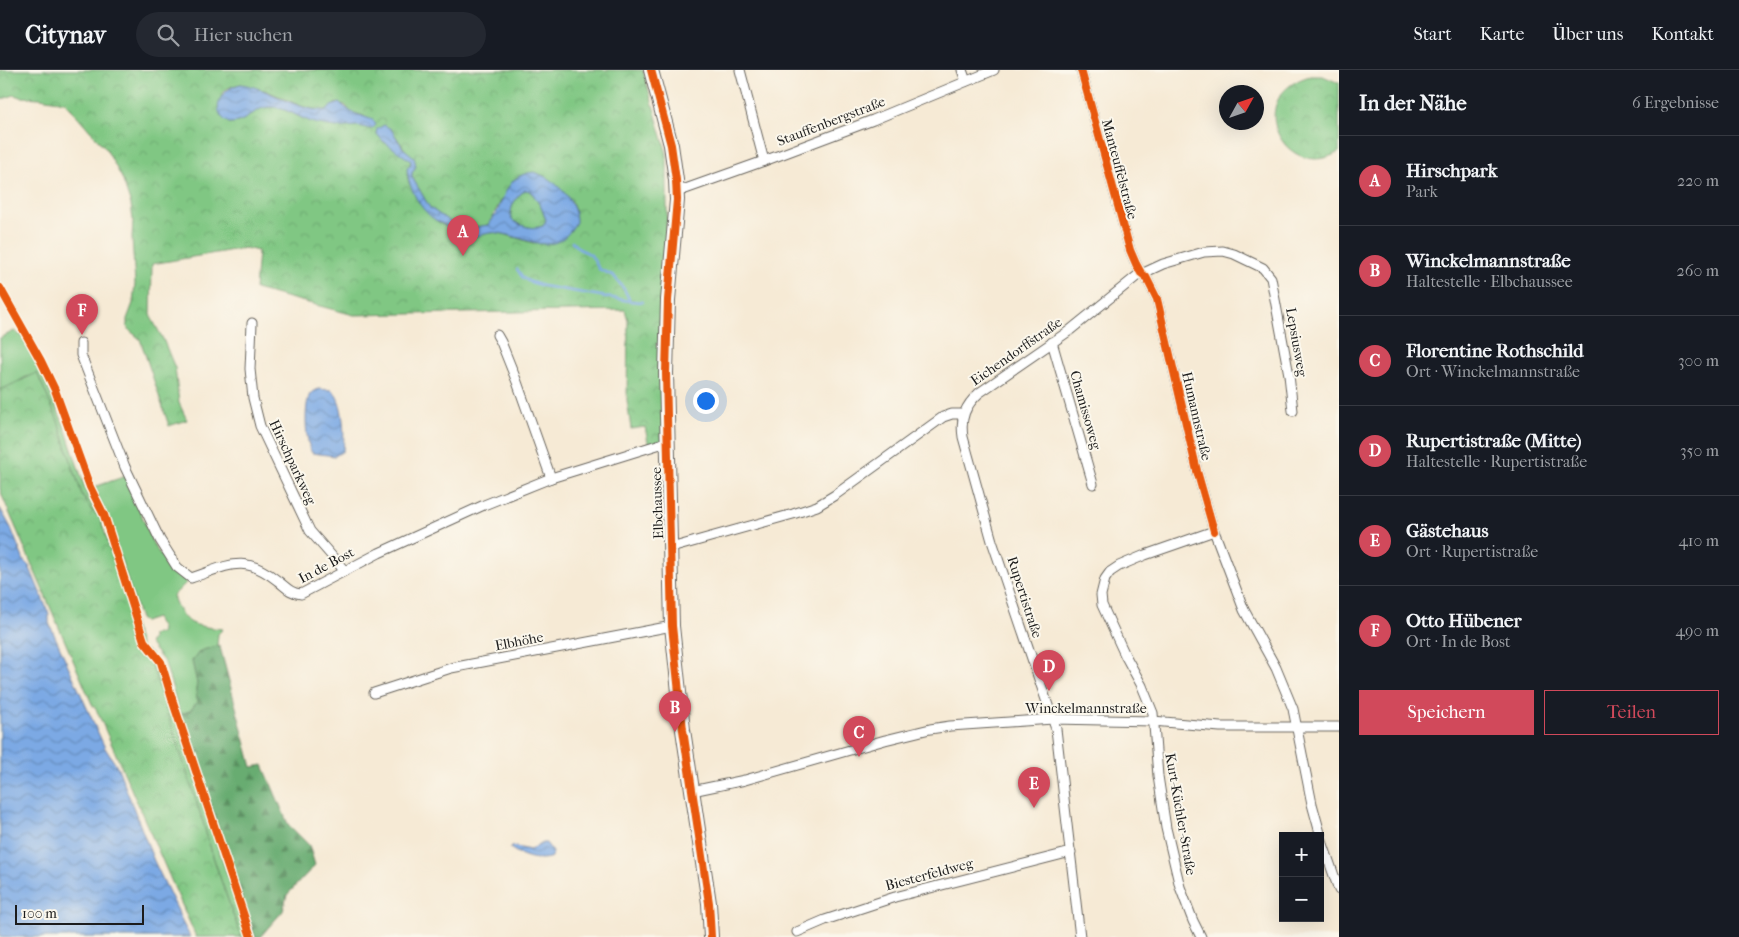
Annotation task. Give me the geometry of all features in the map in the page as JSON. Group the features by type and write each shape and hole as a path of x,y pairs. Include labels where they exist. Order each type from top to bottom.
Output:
{"main road":[{"name":"Elbchaussee","path":"651,70 672,145 677,192 666,334 672,626 683,730 709,903 711,937"}],"street":[{"path":"740,70 764,162"},
{"path":"962,70 966,81"},
{"name":"Stauffenbergstraße","path":"677,192 764,162 994,70"},
{"name":"Manteuffelstraße","path":"1081,70 1122,225 1132,257 1141,273"},
{"name":"Eichendorffstraße","path":"963,414 970,402 979,393 1052,342 1141,273 1177,259 1214,250 1234,254 1263,268 1271,278"},
{"name":"Humannstraße","path":"1141,273 1148,281 1157,299 1199,478 1214,531 1244,610 1285,688 1293,709 1312,804 1339,890"},
{"name":"Lepsiusweg","path":"1271,278 1290,376 1292,411"},
{"name":"Hirschparkweg","path":"252,323 250,369 253,398 260,426 310,531 344,570"},
{"path":"497,335 517,382 551,478"},
{"name":"Chamissoweg","path":"1052,342 1093,484"},
{"name":"In de Bost","path":"81,343 81,355 125,467 160,540 177,567 191,578 226,565 246,564 264,571 289,591 300,594 344,570 437,525 551,478 667,442"},
{"path":"671,548 757,525 817,506 836,495 943,417 952,414 963,414"},
{"name":"Rupertistraße","path":"963,414 962,430 965,446 985,516 1058,739 1080,937"},
{"name":"Kurt-Küchler-Straße","path":"1201,937 1185,902 1170,846 1158,776 1152,713 1142,686 1125,655 1102,605 1101,595 1102,588 1110,572 1128,561 1214,531"},
{"name":"Elbhöhe","path":"374,693 451,668 672,626"},
{"name":"Winckelmannstraße","path":"692,791 744,780 930,729 975,724 1053,720 1153,721 1220,727 1339,727"},
{"name":"Biesterfeldweg","path":"797,932 825,920 895,897 1071,852"}],"green space":[{"path":"0,70 643,70 667,154 667,442 649,447 645,427 631,429 627,400 628,320 625,310 354,315 255,289 258,251 245,248 152,264 151,317 175,368 179,403 187,420 169,426 140,339 127,326 127,319 133,303 135,284 132,238 133,220 131,205 122,178 106,149 65,102 14,95 0,100","holes":["241,84 267,91 301,106 321,111 328,110 336,103 345,105 351,112 364,116 374,127 329,125 308,120 282,109 270,107 264,107 236,123 229,123 221,115 222,94 228,88","391,129 416,166 412,177 430,208 455,225 469,228 488,225 502,199 543,176 556,185 572,202 575,210 573,226 561,239 533,243 497,232 470,236 461,234 435,220 423,208 409,183 407,174 411,161 406,157"]},
{"path":"1310,76 1323,76 1339,83 1339,152 1319,159 1302,156 1288,147 1278,134 1274,117 1277,101 1289,86"},
{"path":"525,190 531,191 541,207 546,220 543,226 527,227 512,220 512,207"},
{"path":"14,331 22,336 46,383 64,425 88,497 100,517 92,511 82,495 58,421 37,373 24,378 0,393 0,338"},
{"path":"37,373 58,421 82,495 92,511 100,517 142,651 150,660 216,866 241,937 196,937 3,498 0,489 0,390"},
{"path":"126,476 154,546 173,571 187,582 173,596 181,613 191,623 223,629 218,634 217,646 200,651 192,661 197,683 198,702 190,711 180,714 165,663 149,643 152,641 152,635 161,634 162,629 156,618 144,622 140,619 109,522 94,487"},
{"path":"217,646 220,647 252,767 263,765 288,824 309,845 315,865 287,895 283,911 260,937 255,937 180,714 190,711 197,702 197,683 192,661 200,651"},
{"path":"146,650 156,659 160,666 186,751 248,937 241,937 216,866 150,660 143,651"}],"water":[{"path":"241,84 263,90 306,108 328,110 331,106 340,103 351,112 373,120 376,125 372,129 357,126 330,126 315,123 282,109 271,107 260,109 236,123 229,123 219,112 218,106 223,95 228,90"},
{"path":"384,125 391,129 403,148 414,157 416,166 412,177 430,208 455,225 469,228 488,225 494,217 505,192 515,179 523,174 534,172 549,179 563,191 573,206 576,222 568,234 559,241 550,244 531,242 498,233 468,236 459,232 435,220 423,209 413,192 407,174 407,168 410,166 411,161 383,141 376,133 377,129","holes":["525,190 531,191 541,207 546,220 543,226 535,228 519,224 512,220 511,216 512,207 516,199"]},
{"path":"318,389 332,390 339,402 344,428 343,451 335,456 312,453 308,441 306,415 308,399 310,394"},
{"path":"0,508 11,528 24,561 29,566 49,614 49,623 105,748 118,768 154,861 190,937 0,937"},
{"path":"546,843 553,852 552,857 530,858 510,848 512,846 530,850"}],"waterway":[{"path":"572,242 579,249 591,255 599,269 614,276 630,301"},
{"path":"517,269 523,278 543,286 643,302"}],"cycle path":[{"path":"651,70 671,145 677,200 668,300 666,373 672,626 683,730 709,903 711,937"},
{"path":"1081,70 1130,250 1136,264 1141,273 1146,277 1157,299 1197,471 1214,531"},
{"path":"0,288 55,390 90,487 104,515 144,641 161,662 251,937"}],"place":[{"name":"Hirschpark","path":"463,256"},
{"name":"Otto Hübener","path":"82,335"},
{"name":"Rupertistraße (Mitte)","path":"1049,691"},
{"name":"Winckelmannstraße","path":"675,732"},
{"name":"Florentine Rothschild","path":"859,757"},
{"name":"Gästehaus","path":"1034,808"}]}
